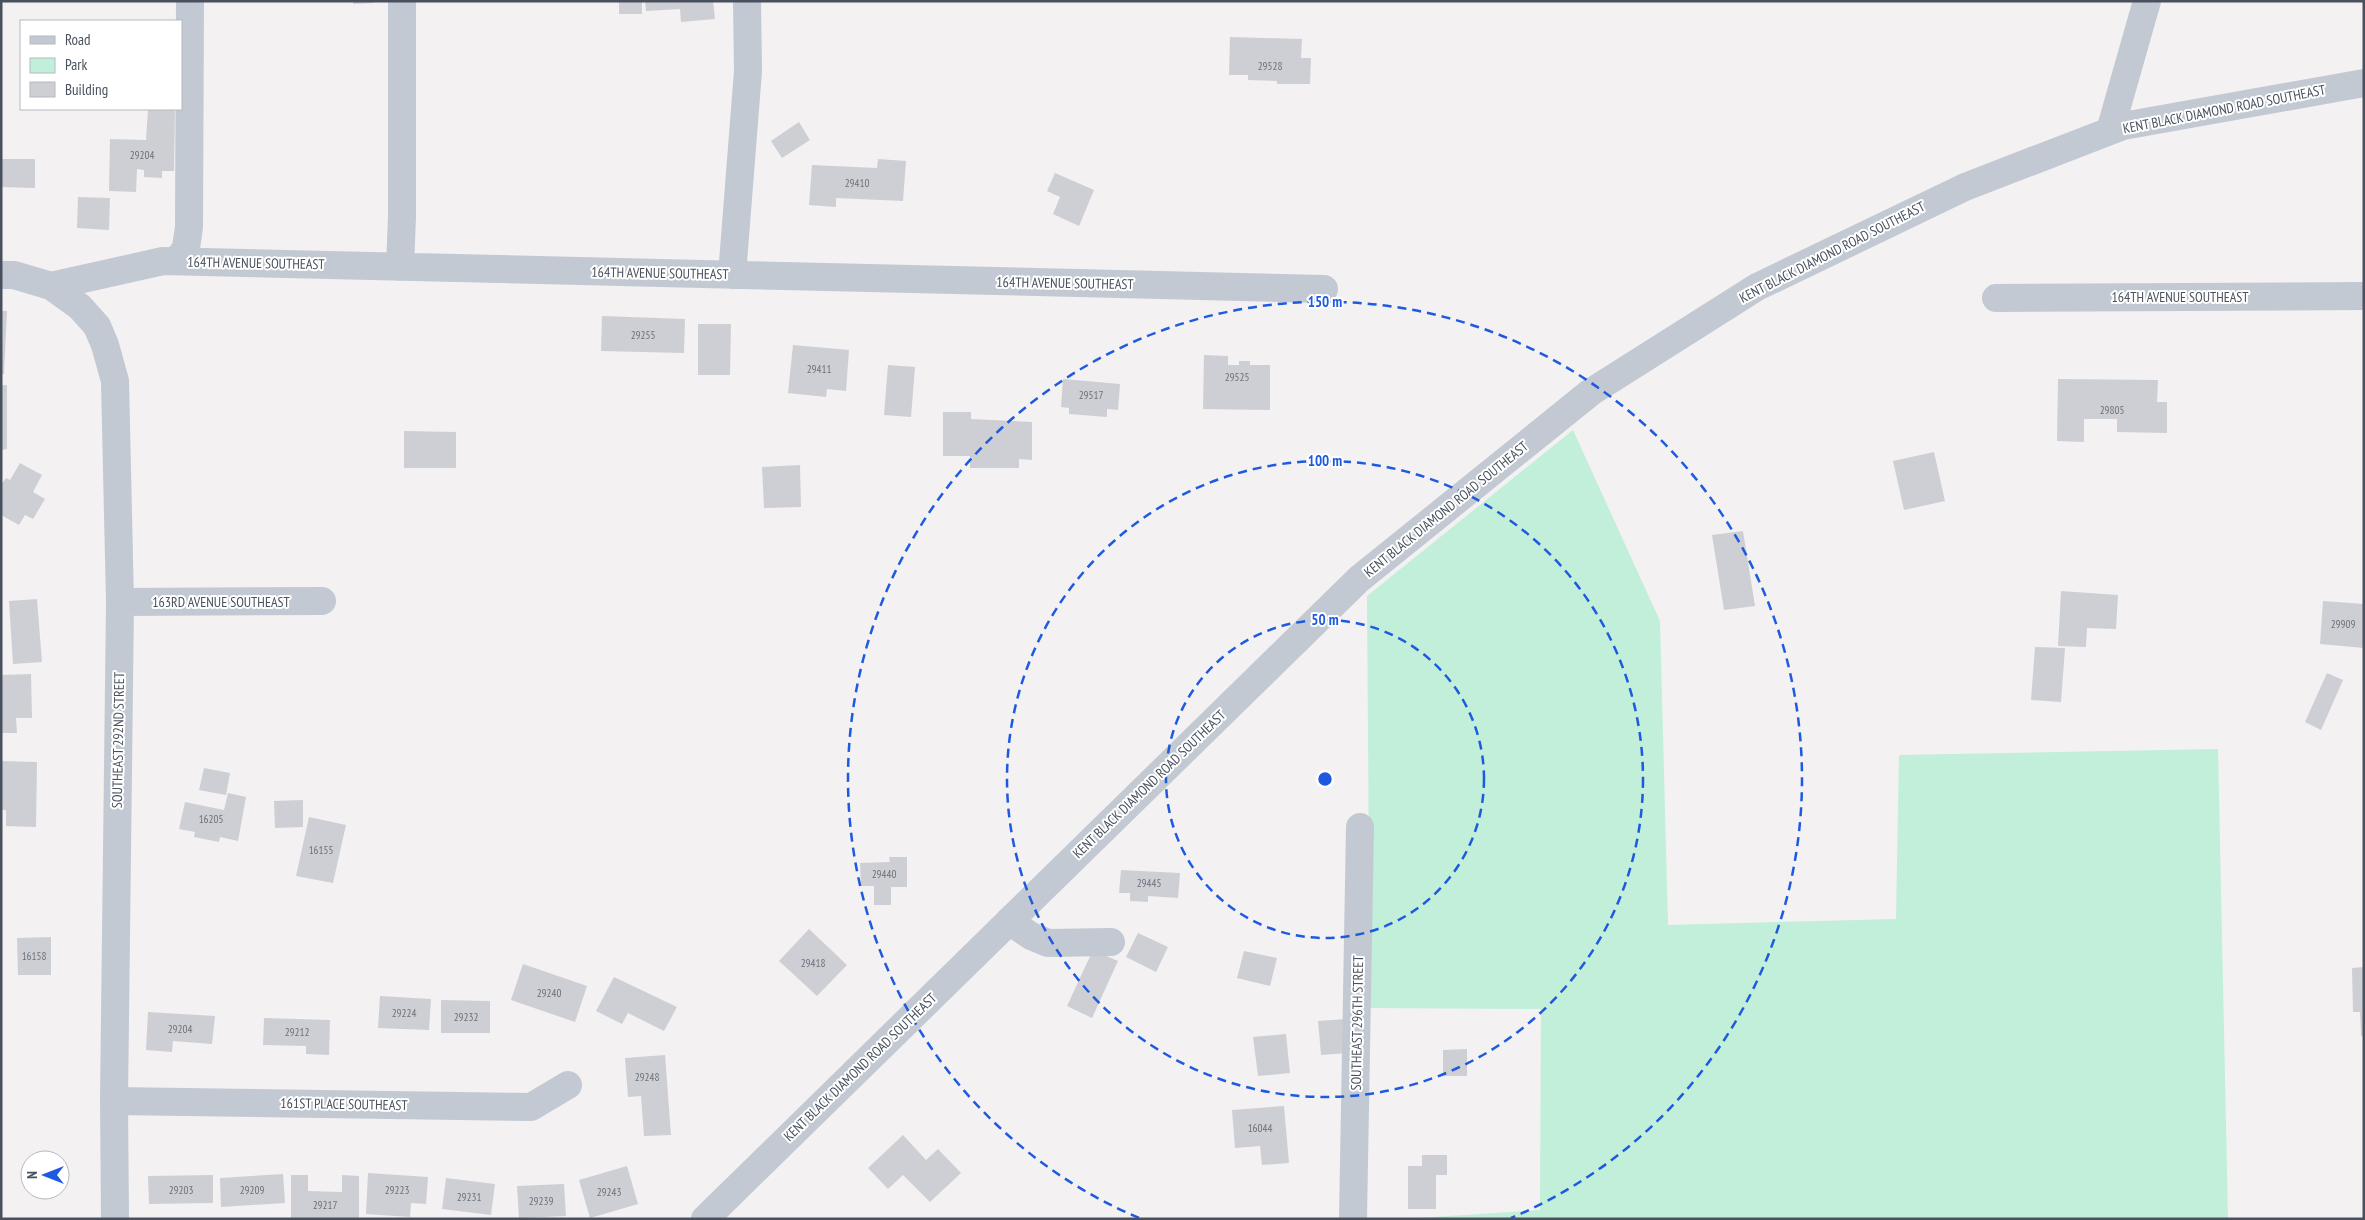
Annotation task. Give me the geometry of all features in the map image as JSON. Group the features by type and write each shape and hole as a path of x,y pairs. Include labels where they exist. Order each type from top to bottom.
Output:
{"street":[{"path":"177,261 186,248 190,228 190,1"},
{"path":"400,267 402,217 402,1"},
{"path":"732,275 748,71 747,1"},
{"path":"2110,131 2148,1"},
{"name":"KENT BLACK DIAMOND ROAD SOUTHEAST","path":"705,1219 1359,579 1591,392 1757,287 1965,187 2123,126 2364,83"},
{"name":"164TH AVENUE SOUTHEAST","path":"1,275 14,275 50,286 163,261 177,261 1324,289"},
{"name":"SOUTHEAST 292ND STREET","path":"50,286 80,306 97,326 105,345 114,381 120,602 114,1101 115,1219"},
{"name":"164TH AVENUE SOUTHEAST","path":"1996,298 2364,296"},
{"name":"163RD AVENUE SOUTHEAST","path":"120,602 322,601"},
{"name":"SOUTHEAST 296TH STREET","path":"1353,1219 1360,827"},
{"path":"1009,921 1031,936 1048,942 1111,942"},
{"name":"161ST PLACE SOUTHEAST","path":"114,1101 530,1107 568,1085"}],"green space":[{"path":"1573,430 1660,621 1668,925 1896,919 1899,755 2218,749 2228,1219 1402,1219 1540,1210 1541,1009 1370,1008 1367,596"}],"building":[{"path":"353,1 374,1 374,3 353,4"},
{"path":"619,1 642,1 642,14 619,14"},
{"path":"645,1 713,1 715,19 681,22 680,9 646,11"},
{"path":"1230,37 1302,39 1301,58 1311,58 1310,84 1277,84 1277,81 1248,80 1248,75 1229,75"},
{"path":"148,110 175,110 174,171 162,171 162,178 144,177 144,170 137,169 136,192 109,191 110,139 146,140"},
{"path":"799,122 810,140 782,158 771,141"},
{"path":"1,159 35,159 35,188 1,187"},
{"path":"878,159 906,161 903,201 836,198 836,207 809,205 812,165 877,168"},
{"path":"1055,173 1094,190 1079,226 1053,214 1060,197 1047,191"},
{"path":"78,197 110,198 109,230 77,228"},
{"path":"1,311 7,311 4,374 1,374"},
{"path":"602,316 685,319 684,353 601,351"},
{"path":"698,324 731,324 730,375 698,375"},
{"path":"793,345 849,350 846,391 827,389 826,397 788,393"},
{"path":"1204,355 1228,356 1228,365 1239,365 1239,361 1250,361 1250,365 1270,365 1270,410 1203,409"},
{"path":"888,365 915,367 911,417 884,415"},
{"path":"1063,379 1120,384 1118,410 1107,409 1107,417 1069,414 1069,408 1061,407"},
{"path":"2058,379 2158,380 2157,402 2167,402 2167,433 2117,432 2117,419 2084,419 2084,442 2057,441"},
{"path":"1,385 7,385 7,449 1,450"},
{"path":"943,412 971,412 971,419 1032,422 1032,460 1019,459 1019,468 970,468 970,456 943,456"},
{"path":"404,431 456,432 456,468 404,468"},
{"path":"1934,452 1945,501 1904,510 1893,461"},
{"path":"20,463 42,475 33,492 45,499 33,519 25,515 19,525 1,515 1,485 6,478 10,480"},
{"path":"800,465 801,507 764,508 762,467"},
{"path":"1743,531 1755,606 1724,610 1712,535"},
{"path":"2061,591 2118,595 2116,629 2087,628 2086,647 2058,646"},
{"path":"37,599 42,662 13,664 9,601"},
{"path":"2323,601 2364,604 2364,648 2320,644"},
{"path":"2035,647 2065,648 2061,702 2031,700"},
{"path":"2327,673 2343,680 2321,730 2305,722"},
{"path":"31,674 32,718 16,718 17,733 1,733 1,675"},
{"path":"1,761 37,762 36,827 6,826 6,810 1,810"},
{"path":"204,768 230,773 226,795 199,790"},
{"path":"228,793 246,797 238,841 220,837 219,842 194,837 195,832 179,829 185,802 224,810"},
{"path":"303,800 303,827 275,828 274,801"},
{"path":"309,817 346,825 333,883 296,876"},
{"path":"889,857 907,857 907,887 891,887 891,905 874,905 874,886 861,886 860,863 890,862"},
{"path":"1121,870 1180,873 1178,898 1148,896 1148,902 1130,901 1130,893 1119,893"},
{"path":"809,929 847,965 817,996 779,961"},
{"path":"1138,933 1168,947 1156,972 1126,957"},
{"path":"51,937 51,975 18,975 17,938"},
{"path":"1093,950 1118,961 1092,1018 1067,1006"},
{"path":"1244,951 1277,958 1270,986 1237,978"},
{"path":"523,964 587,986 575,1022 511,1000"},
{"path":"2364,967 2364,1036 2361,1036 2360,1012 2353,1012 2352,968"},
{"path":"614,977 677,1007 664,1031 628,1013 622,1024 596,1011"},
{"path":"380,996 431,999 429,1030 378,1028"},
{"path":"441,1000 490,1001 490,1033 441,1033"},
{"path":"148,1012 215,1016 212,1044 173,1041 172,1052 146,1050"},
{"path":"264,1018 330,1020 329,1055 306,1054 306,1046 263,1045"},
{"path":"1346,1019 1348,1053 1321,1055 1318,1021"},
{"path":"1286,1034 1290,1073 1258,1076 1253,1037"},
{"path":"1467,1049 1467,1076 1443,1076 1443,1050"},
{"path":"665,1055 671,1135 644,1136 641,1096 628,1097 625,1058"},
{"path":"1284,1106 1289,1163 1262,1165 1260,1146 1235,1148 1232,1110"},
{"path":"903,1135 926,1160 938,1149 961,1173 930,1202 903,1175 888,1189 868,1168"},
{"path":"1422,1155 1447,1155 1447,1175 1436,1175 1436,1209 1408,1209 1408,1166 1422,1166"},
{"path":"627,1166 638,1204 590,1218 579,1180"},
{"path":"368,1173 428,1177 426,1204 411,1203 410,1217 366,1214"},
{"path":"283,1174 285,1203 221,1207 220,1178"},
{"path":"213,1175 213,1203 149,1204 148,1176"},
{"path":"291,1175 308,1175 308,1191 342,1192 342,1175 359,1176 359,1219 291,1219"},
{"path":"446,1178 495,1184 491,1215 442,1209"},
{"path":"564,1184 566,1216 519,1218 517,1186"}]}
